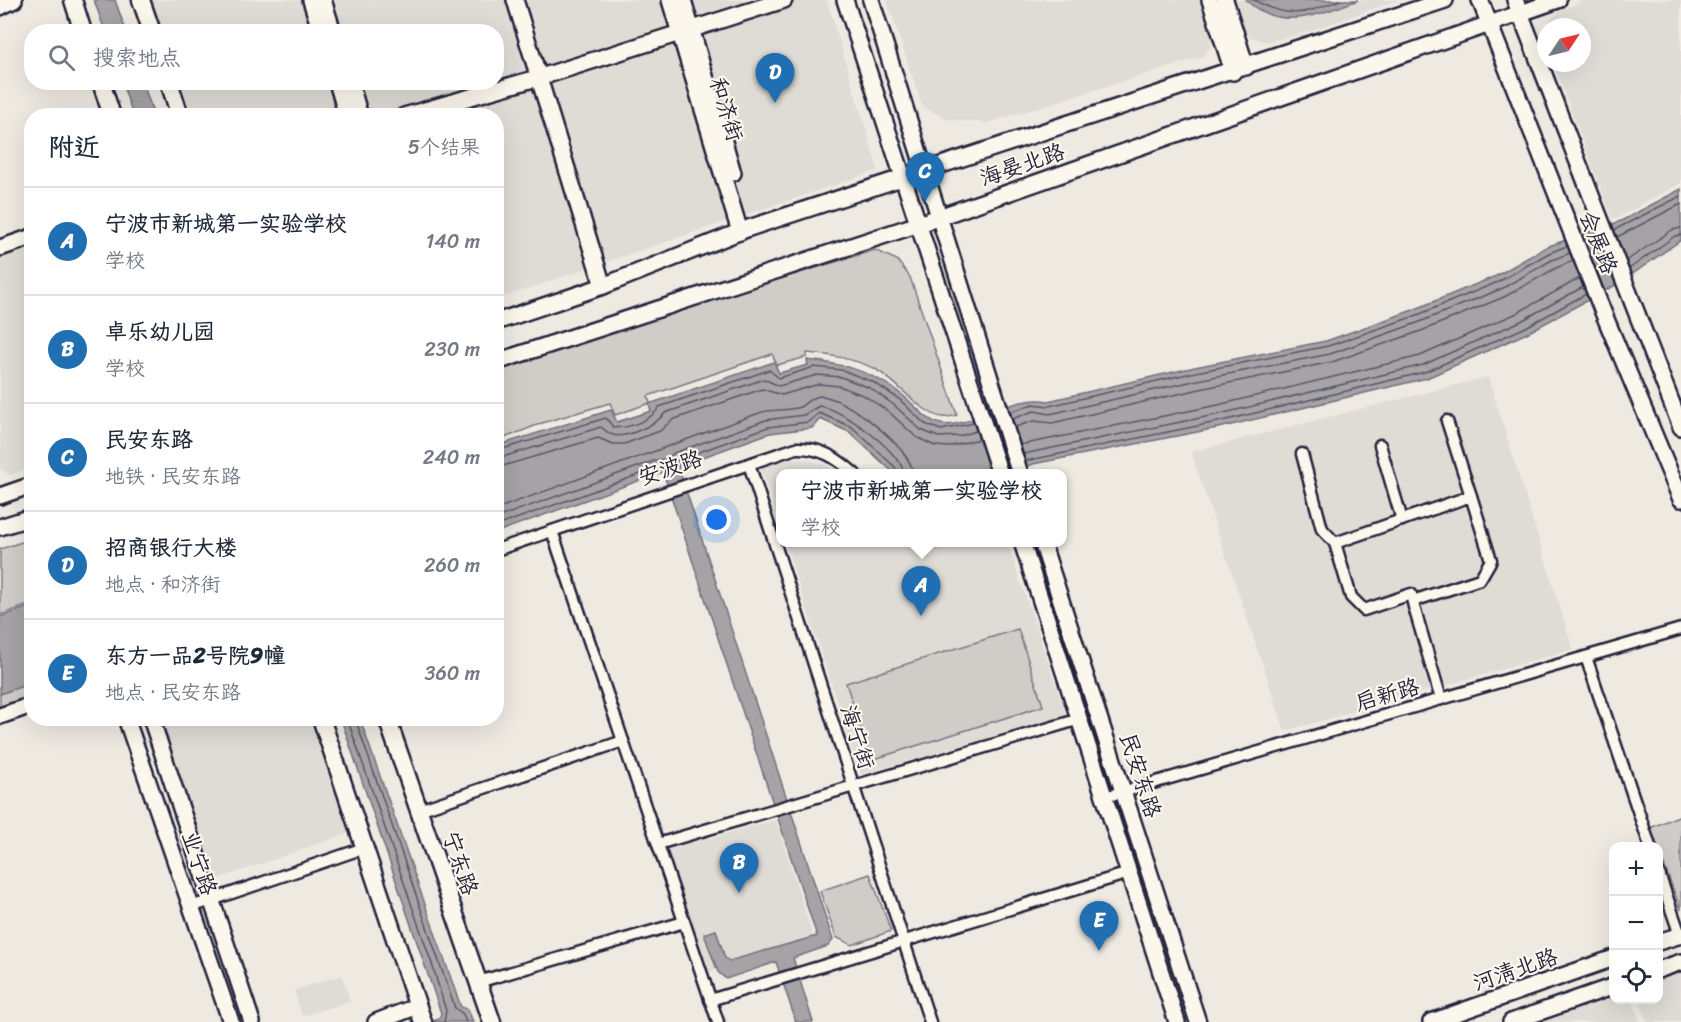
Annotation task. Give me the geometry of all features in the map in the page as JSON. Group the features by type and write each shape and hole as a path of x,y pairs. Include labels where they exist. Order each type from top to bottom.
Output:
{"main road":[{"path":"0,7 14,0"},
{"path":"73,0 80,24"},
{"path":"141,0 149,24"},
{"path":"311,0 318,24"},
{"path":"323,0 330,24"},
{"path":"515,0 603,286"},
{"name":"和济街","path":"670,0 686,33 745,230"},
{"name":"和济街","path":"682,0 686,33"},
{"path":"504,87 686,33 784,0"},
{"path":"845,0 998,469"},
{"path":"871,0 1018,468"},
{"path":"1210,0 1239,69"},
{"path":"1225,0 1239,69"},
{"name":"海晏北路","path":"504,319 603,286 745,230 1445,0"},
{"name":"会展路","path":"1480,0 1603,312 1681,499"},
{"name":"会展路","path":"1515,0 1681,427"},
{"name":"海晏北路","path":"504,359 919,224 1558,0"},
{"path":"104,90 109,108"},
{"path":"172,90 177,108"},
{"path":"339,90 345,108"},
{"path":"352,90 358,108"},
{"path":"432,108 494,90"},
{"path":"0,248 24,240"},
{"path":"0,496 24,488"},
{"path":"0,527 24,520"},
{"name":"民安东路","path":"1023,547 1178,1022"},
{"name":"民安东路","path":"1043,547 1198,1022"},
{"path":"0,716 24,708"},
{"name":"业宁路","path":"129,726 231,1022"},
{"name":"业宁路","path":"154,726 252,1022"},
{"path":"324,726 420,1014 376,1022"},
{"name":"宁东路","path":"390,726 492,1022"},
{"path":"1663,941 1681,935"},
{"name":"河清北路","path":"1431,1022 1609,960"},
{"path":"1663,969 1681,962"},
{"path":"1510,1022 1609,988"}],"street":[{"path":"1413,601 1480,579 1491,560 1447,421"},
{"path":"1380,445 1402,520"},
{"name":"安波路","path":"504,547 796,448 807,448 830,456 848,469"},
{"path":"1302,454 1322,528 1335,543 1351,597 1364,610 1411,594 1441,699"},
{"name":"海宁街","path":"749,464 930,1022"},
{"path":"1335,543 1471,496"},
{"path":"552,531 718,1022"},
{"name":"启新路","path":"1105,797 1681,629"},
{"path":"1586,657 1649,842"},
{"path":"658,844 1080,719"},
{"path":"419,810 623,741"},
{"path":"191,907 364,848"},
{"path":"710,1000 1129,873"},
{"path":"1663,883 1681,935"},
{"path":"478,982 684,922"}],"shaded area":[{"path":"152,0 827,0 878,170 504,297 504,108 188,108 181,90 504,90 504,24 160,24"},
{"path":"887,0 1200,0 1211,33 1210,48 1202,57 987,123 946,119 922,106"},
{"path":"1235,0 1398,0 1307,32 1266,42 1246,35"},
{"path":"1585,0 1681,0 1681,183 1617,218 1612,218 1556,72 1591,72 1591,18 1552,18 1561,10"},
{"path":"24,248 24,470 10,475 0,469 0,257"},
{"path":"875,250 897,260 910,277 957,415 946,417 935,415 918,404 883,374 858,362 807,353 807,357 777,365 772,354 648,396 650,403 615,415 610,403 542,423 504,438 504,368 662,315"},
{"path":"1488,377 1573,649 1285,731 1191,452"},
{"path":"795,458 818,462 832,469 776,469 776,514 760,466"},
{"path":"24,541 24,606 0,615 0,549"},
{"path":"786,547 1008,547 1067,717 861,774"},
{"path":"1018,629 1043,706 871,760 846,683"},
{"path":"24,685 24,700 0,709 0,694"},
{"path":"158,726 315,726 352,832 209,882"},
{"path":"1681,815 1681,910 1663,862 1663,842 1655,842 1650,828"},
{"path":"776,820 813,937 706,973 666,850"},
{"path":"870,874 891,931 852,945 836,937 820,891"},
{"path":"1681,970 1681,1022 1647,1022 1641,1004 1663,1004 1663,977"},
{"path":"342,975 350,1001 302,1016 294,990"},
{"path":"1609,997 1609,1004 1633,1004 1640,1022 1537,1022"}],"water":[{"path":"94,0 115,0 124,24 103,24"},
{"path":"1246,0 1358,0 1315,15 1286,18 1272,16"},
{"path":"124,90 145,90 152,108 131,108"},
{"path":"1681,189 1681,240 1621,282 1527,333 1427,378 1223,427 1033,464 1022,469 890,469 849,432 820,419 812,428 770,433 678,466 833,940 828,946 793,958 813,1022 796,1022 776,962 726,979 718,972 704,934 716,930 725,958 729,961 817,936 663,472 504,529 504,443 611,410 617,422 651,411 649,404 774,362 779,373 808,365 807,360 845,366 868,374 890,386 935,422 952,424 964,422 1021,402 1048,401 1195,367 1326,341 1413,310 1496,276 1546,247 1621,221"},
{"path":"24,608 24,685 0,694 0,617"},
{"path":"343,726 362,726 461,1007 468,1009 473,1022 431,1022 439,1019 441,1013"}],"place":[{"name":"招商银行大楼","path":"775,103"},
{"name":"民安东路","path":"925,202"},
{"name":"宁波市新城第一实验学校","path":"921,616"},
{"name":"卓乐幼儿园","path":"739,893"},
{"name":"东方一品2号院9幢","path":"1099,951"}]}
